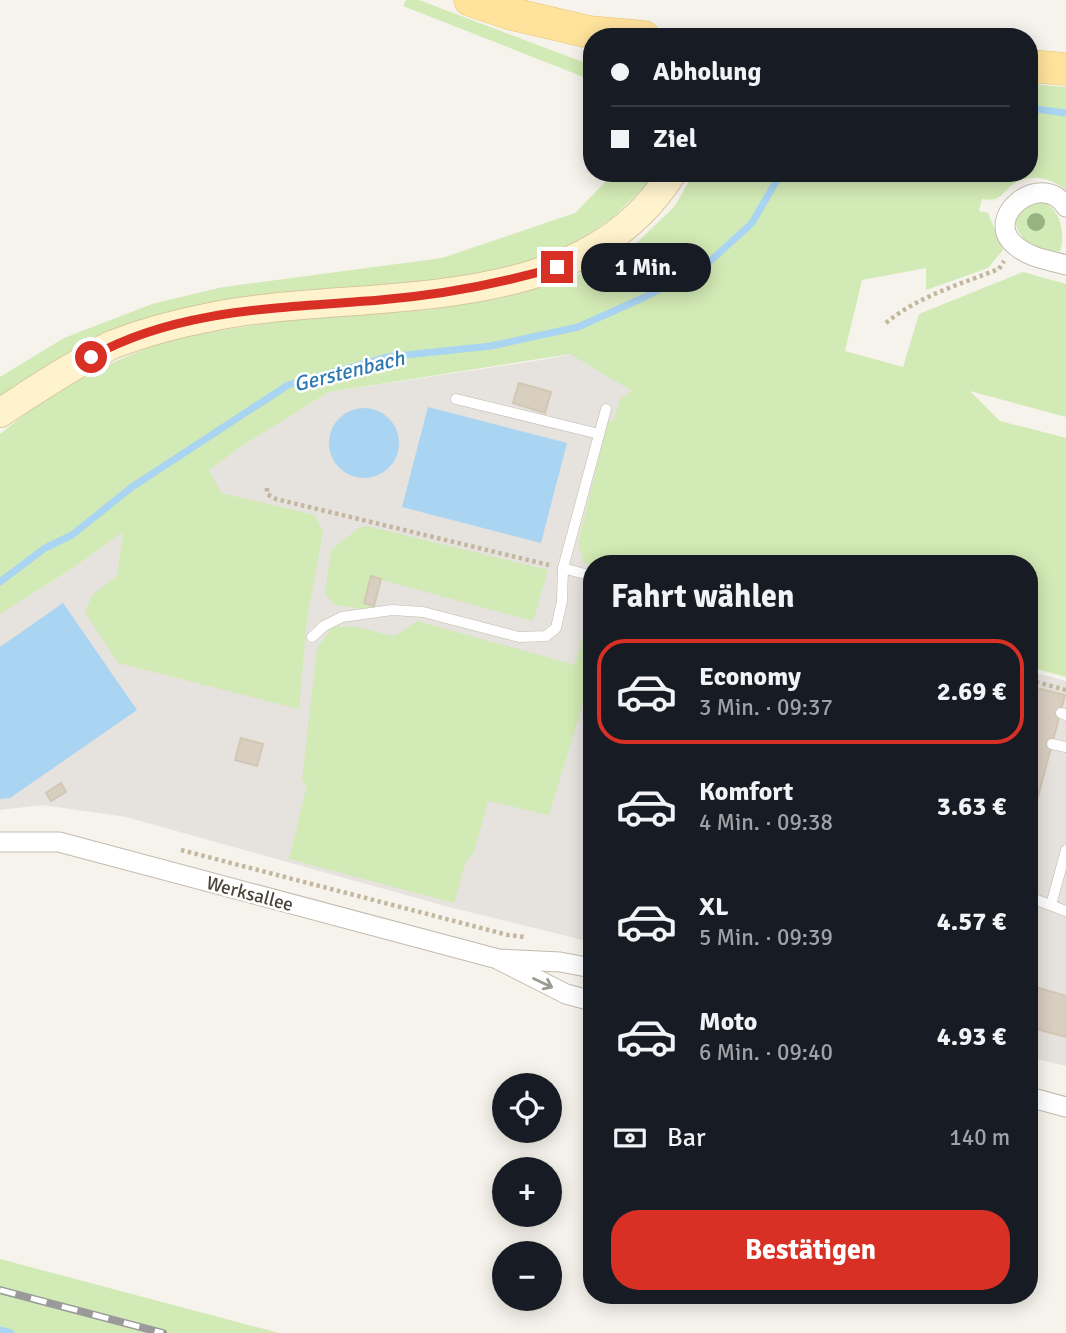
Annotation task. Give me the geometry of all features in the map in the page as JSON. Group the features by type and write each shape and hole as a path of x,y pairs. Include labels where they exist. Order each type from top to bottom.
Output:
{"main road":[{"path":"470,0 508,13 583,32"},
{"path":"1038,67 1066,69"}],"street":[{"path":"0,413 49,380 112,345 206,317 254,310 383,300 471,288 514,280 557,267 604,242 640,213 665,182"},
{"path":"1066,208 1050,194 1034,194 1018,200 1007,213 1005,231 1013,244 1027,254 1066,265"},
{"name":"Werksallee","path":"0,842 58,842 498,959 560,962 583,966"},
{"name":"Werksallee","path":"498,959 566,994 583,998"},
{"path":"1038,1099 1066,1107"}],"lane":[{"path":"456,399 599,434"},
{"path":"312,637 324,626 342,617 392,610 424,612 519,637 546,636 555,628 562,601 563,568 606,409"},
{"path":"563,568 583,574"},
{"path":"1052,744 1066,747"},
{"path":"1051,905 1066,850"},
{"path":"1038,900 1066,911"}],"path":[{"path":"886,323 900,311 921,300 999,269 1013,244"},
{"path":"267,488 267,494 276,499 563,568"},
{"path":"1038,682 1066,690"},
{"path":"181,850 508,935 532,938"}],"shaded area":[{"path":"659,337 595,555 583,555 583,940 449,907 126,817 42,805 0,810 0,614 73,568 242,446 329,392 541,360"},
{"path":"1038,673 1066,681 1066,1066 1038,1059"}],"green space":[{"path":"406,0 419,0 583,62 583,77 403,6"},
{"path":"1038,85 1066,87 1066,190 1049,180 1038,178"},
{"path":"605,182 648,182 612,218 581,239 543,259 446,282 255,297 0,401 0,377 64,338 152,304 223,287 442,258 575,213"},
{"path":"689,182 1017,182 999,197 982,199 979,211 988,213 1003,250 988,268 926,290 926,268 862,280 845,351 903,367 919,314 1023,272 1066,284 1066,417 970,391 1000,421 1066,438 1066,677 1038,669 1038,555 583,555 583,561 578,543 608,421 613,422 620,399 632,391 570,354 329,392 242,446 209,470 221,493 315,515 323,532 307,619 299,709 118,663 85,612 92,595 117,576 123,532 73,568 0,614 0,434 35,406 101,367 173,338 295,319 428,310 502,298 567,280 628,251 674,207"},
{"path":"1040,200 1052,208 1060,221 1060,251 1033,246 1019,233 1016,221 1020,210"},
{"path":"367,526 548,570 533,621 371,577 364,602 374,606 371,610 335,605 325,594 331,550 359,528"},
{"path":"417,621 575,665 583,636 583,703 549,815 488,801 474,852 466,861 454,903 289,859 307,785 302,780 317,648 332,628 358,627 395,636"},
{"path":"0,1259 279,1333 0,1333"}],"water":[{"path":"428,407 567,443 541,543 402,507"},
{"path":"364,408 383,414 393,424 399,443 393,462 383,472 364,478 345,472 335,462 329,443 335,424 345,414"},
{"path":"63,603 137,710 10,798 0,799 0,647"}],"building":[{"path":"519,383 551,392 545,413 513,403"},
{"path":"371,576 381,579 374,606 364,603"},
{"path":"1038,688 1065,695 1038,796"},
{"path":"241,738 263,744 257,766 235,760"},
{"path":"61,783 66,792 51,801 46,793"},
{"path":"1038,988 1066,996 1066,1037 1038,1029"}],"waterway":[{"name":"Gerstenbach","path":"1038,109 1066,113"},
{"name":"Gerstenbach","path":"0,582 45,548 72,535 132,487 288,385 387,357 491,346 578,327 645,297 707,264 752,223 776,182"},
{"path":"0,1330 11,1333"}],"railway":[{"path":"0,1290 163,1333"}],"route":[{"path":"91,357 112,345 206,317 254,310 383,300 471,288 514,280 557,267"}]}
